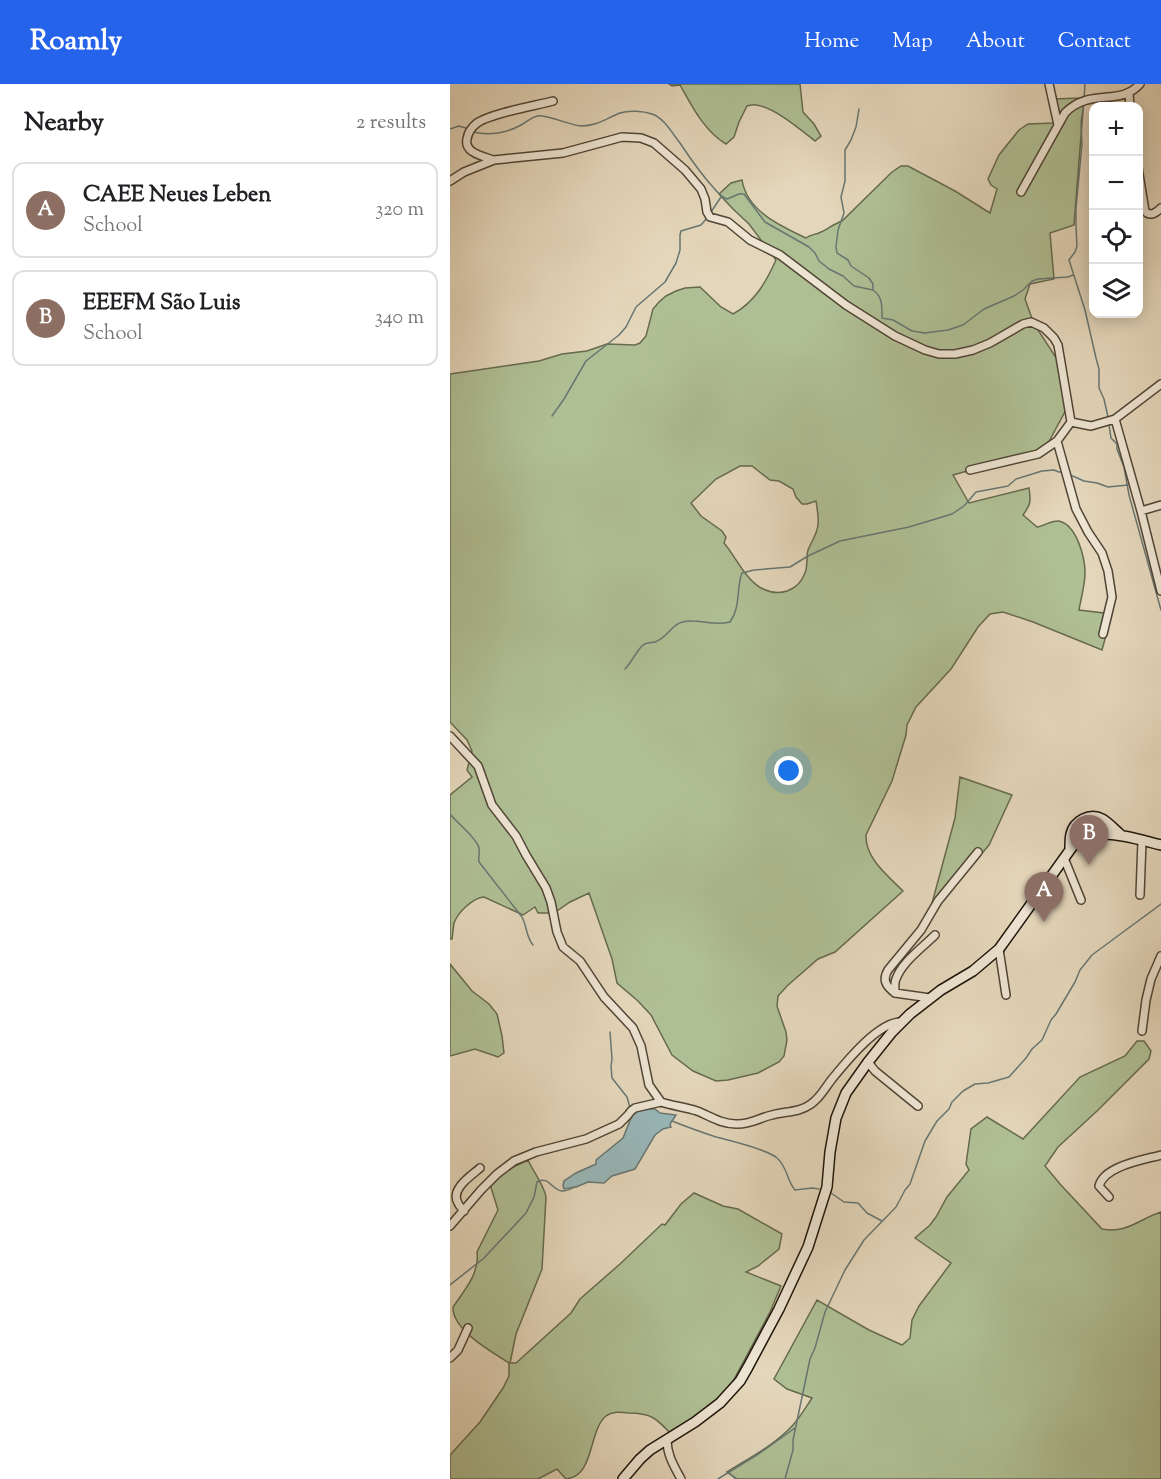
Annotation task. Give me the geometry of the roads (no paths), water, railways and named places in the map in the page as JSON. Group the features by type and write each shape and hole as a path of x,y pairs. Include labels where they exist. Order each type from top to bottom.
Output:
{"street":[{"path":"1049,84 1058,125"},
{"path":"1021,192 1065,113 1073,104 1092,98 1129,94 1140,84"},
{"path":"1129,94 1130,102"},
{"path":"494,160 473,152 467,144 467,137 476,124 499,115 553,101"},
{"path":"450,181 464,172 494,160 515,156 562,153 622,137 641,138 654,144 691,176 703,194 710,217 728,222 750,240 780,255 846,304 895,336 925,350 939,354 955,354 990,343 1023,324 1031,322 1044,328 1058,345 1071,422 1057,441 1038,454 970,470"},
{"path":"1143,199 1145,211 1148,214 1161,208"},
{"path":"1071,422 1091,426 1111,420 1161,384"},
{"path":"1111,420 1141,512 1161,591"},
{"path":"1057,441 1076,510 1102,553 1108,572 1112,597 1103,634"},
{"path":"1141,512 1161,505"},
{"path":"450,736 478,766 492,805 516,836 546,888 562,947 580,962 604,997 638,1036 649,1085 661,1102"},
{"path":"1084,818 1088,836"},
{"path":"1081,900 1067,854 1075,825 1084,818 1100,819 1121,836"},
{"path":"1100,819 1101,834"},
{"path":"623,1479 650,1450 720,1403 740,1381 767,1332 808,1247 822,1206 830,1170 833,1131 840,1105 868,1062 901,1022 930,998 973,971 999,949 1075,843 1088,836 1101,834 1161,845"},
{"path":"1140,895 1142,841"},
{"path":"930,998 895,993 884,980 885,976 921,930 938,901 978,852"},
{"path":"895,993 895,982 900,971 935,935"},
{"path":"999,949 1006,995"},
{"path":"1142,1031 1151,979 1161,956"},
{"path":"450,1226 470,1201 497,1174 514,1161 536,1152 586,1139 618,1124 635,1108 661,1102 696,1110 717,1120 733,1124 747,1124 774,1114 802,1109 819,1097 838,1071 867,1041 888,1024 901,1022"},
{"path":"868,1062 874,1071 918,1106"},
{"path":"1109,1197 1099,1186 1104,1177 1115,1169 1130,1163 1161,1155"},
{"path":"464,1211 457,1203 456,1193 461,1185 480,1168"},
{"path":"450,1358 458,1350 468,1328"},
{"path":"667,1440 667,1449 681,1479"}],"water":[{"path":"650,1109 676,1115 670,1124 671,1127 655,1135 635,1169 612,1176 604,1183 588,1182 564,1189 564,1181 596,1164 596,1160 623,1138 633,1113"}],"waterway":[{"path":"1084,99 1085,84"},
{"path":"1084,103 1076,208 1077,246 1069,260 1085,310 1099,369 1099,388 1108,417"},
{"path":"859,109 856,127 845,150 845,181 841,197 844,213 838,230 836,247 837,253 869,278 873,284 873,290 879,296 881,303 882,318 893,320 912,331 925,333 948,330 963,325 984,309 1014,296 1032,281 1073,275"},
{"path":"473,132 485,134 504,132 537,116 587,126 624,112 636,111 652,114 668,126 721,196 727,199 744,194 765,222 809,247 819,261 854,286 873,290"},
{"path":"450,129 459,126 469,129"},
{"path":"711,212 721,197"},
{"path":"552,416 586,361 619,335 626,327 636,307 665,282 676,263 680,250 681,231 701,225 707,218"},
{"path":"1109,425 1111,438 1117,444 1124,467 1129,495 1161,610"},
{"path":"625,669 640,648 665,636 680,623 685,621 730,622 736,610 742,573 790,567 840,541 909,527 952,514 964,506 976,492 1008,486 1016,479 1042,471 1064,472"},
{"path":"1068,474 1108,487 1128,485"},
{"path":"450,814 477,844 479,862 522,917 533,945"},
{"path":"785,1479 793,1450 793,1440 810,1359 825,1312 845,1270 864,1240 896,1207 910,1184 925,1141 937,1121 963,1091 975,1084 1009,1077 1042,1040 1080,970 1092,955 1161,904"},
{"path":"610,1032 612,1078 627,1097 630,1108"},
{"path":"672,1121 765,1151 780,1161 795,1190 819,1189"},
{"path":"450,1285 484,1258 526,1213 534,1197 537,1182 546,1181 561,1191 574,1187"},
{"path":"831,1193 844,1202 858,1203 867,1213 882,1221"},
{"path":"718,1479 795,1428"},
{"path":"729,1473 736,1479"}],"place":[{"name":"EEEFM São Luis","path":"1089,865"},
{"name":"CAEE Neues Leben","path":"1044,922"}]}
